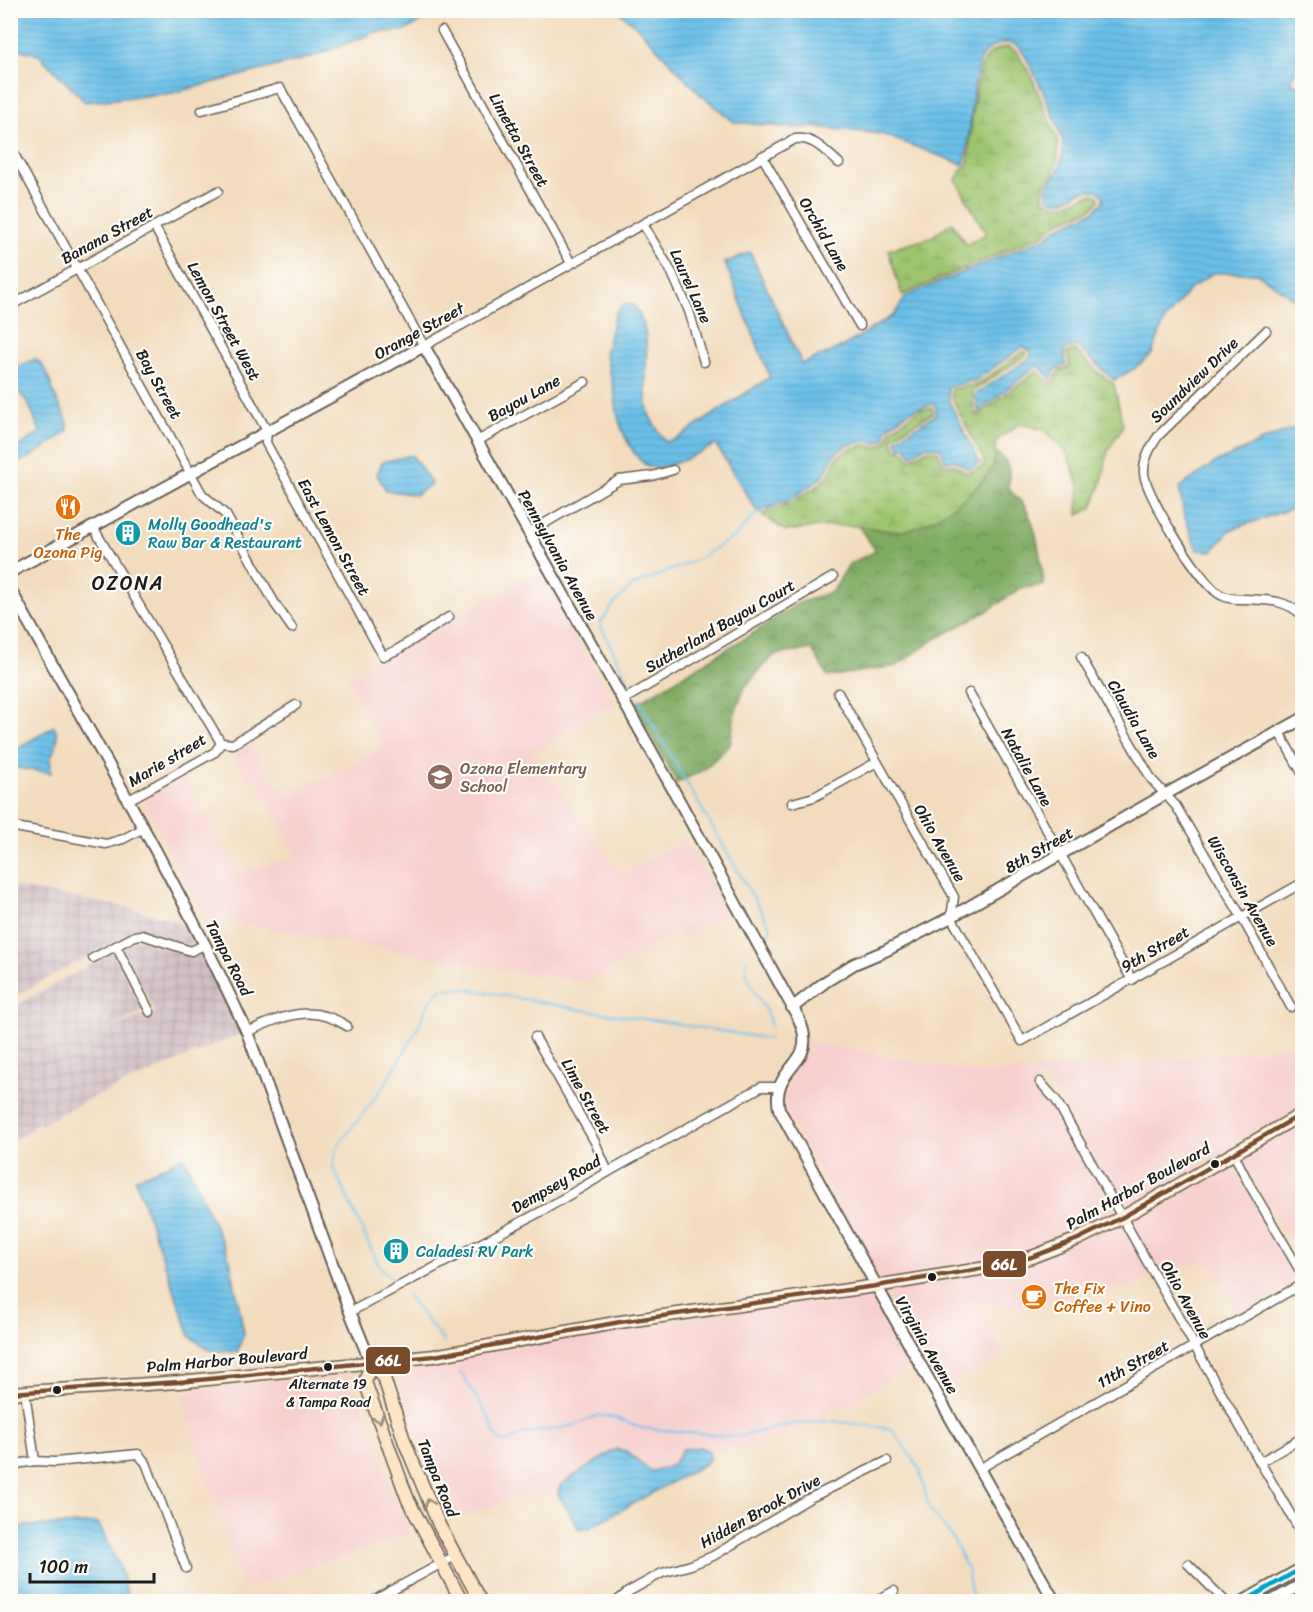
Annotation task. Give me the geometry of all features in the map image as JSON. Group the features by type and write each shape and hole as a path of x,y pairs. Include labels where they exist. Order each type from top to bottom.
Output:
{"main road":[{"name":"Palm Harbor Boulevard","path":"10,1394 169,1383 372,1364 464,1352 629,1321 876,1286 992,1266 1032,1257 1071,1242 1123,1217 1302,1114"},
{"name":"Tampa Road","path":"462,1602 408,1500 365,1382 372,1364 384,1378 405,1443 439,1525 482,1602"}],"street":[{"name":"Limetta Street","path":"442,31 571,263"},
{"name":"Pennsylvania Avenue","path":"202,110 280,88 799,1019 805,1038 802,1053 778,1087"},
{"name":"Orange Street","path":"10,572 424,346 795,139 811,140 839,163"},
{"name":"Bay Street","path":"10,147 202,494 226,515 275,604 292,628"},
{"name":"Orchid Lane","path":"762,156 860,326"},
{"name":"Banana Street","path":"10,306 218,191"},
{"name":"Laurel Lane","path":"643,224 672,273 689,311 705,362"},
{"name":"Lemon Street West","path":"154,226 267,430"},
{"name":"Soundview Drive","path":"1266,331 1159,435 1149,449 1144,474 1150,492 1170,529 1204,582 1212,590 1231,599 1276,601 1293,606 1302,615"},
{"name":"Bayou Lane","path":"477,441 585,382"},
{"name":"East Lemon Street","path":"267,430 266,443 383,656 449,618"},
{"path":"528,533 619,480 652,476 673,470"},
{"path":"93,527 221,744"},
{"name":"Sutherland Bayou Court","path":"622,700 833,577"},
{"name":"Tampa Road","path":"10,589 142,829 247,1032 350,1312 372,1364"},
{"name":"Claudia Lane","path":"1081,657 1152,780 1164,795"},
{"name":"Ohio Avenue","path":"838,693 954,897 951,917 1022,1041"},
{"name":"Natalie Lane","path":"969,693 1132,980"},
{"name":"Marie street","path":"127,801 215,752 221,744 233,744 296,705"},
{"name":"8th Street","path":"792,1008 825,982 854,964 885,951 951,917 1302,719"},
{"path":"1279,732 1302,773"},
{"path":"792,803 814,797 877,762"},
{"name":"Wisconsin Avenue","path":"1164,795 1176,806 1291,1007"},
{"path":"10,826 106,844 123,839 142,829"},
{"name":"9th Street","path":"1022,1041 1302,883"},
{"path":"93,958 135,936 142,935 191,951 204,945"},
{"path":"116,946 150,1012"},
{"path":"247,1032 297,1013 318,1014 336,1019 347,1026"},
{"name":"Lime Street","path":"535,1037 595,1142 608,1172"},
{"name":"Ohio Avenue","path":"1040,1082 1056,1100 1302,1534"},
{"name":"Dempsey Road","path":"350,1312 542,1211 761,1087 778,1087"},
{"name":"Virginia Avenue","path":"778,1087 779,1109 876,1286 911,1344 1055,1602"},
{"path":"1233,1152 1249,1184 1302,1274"},
{"name":"11th Street","path":"979,1469 1302,1284"},
{"path":"25,1392 35,1461"},
{"path":"1260,1462 1302,1438"},
{"path":"10,1465 35,1461 55,1462 138,1454 146,1463 186,1568"},
{"name":"Hidden Brook Drive","path":"616,1602 628,1592 662,1573 713,1556 808,1499 887,1461"},
{"path":"370,1602 455,1556"},
{"path":"1188,1564 1226,1602"},
{"path":"1242,1602 1302,1568"},
{"path":"1270,1602 1302,1584"},
{"path":"390,1591 396,1602"},
{"path":"874,1602 894,1591"}],"shaded area":[{"name":"Ozona Elementary School","path":"540,572 614,705 532,753 622,875 686,839 726,912 680,938 676,932 589,982 521,973 205,917 141,797 183,775 237,871 297,858 258,783 247,779 231,750 248,740 271,780 292,792 314,779 317,784 384,746 346,677"},
{"path":"10,886 130,908 189,925 198,943 191,946 144,931 133,932 11,998"},
{"path":"136,940 189,955 202,951 242,1033 85,1101 40,1125 40,1121 11,1142 11,1008 113,952 144,1010 103,1032 150,1012 141,1021 156,1013 122,948"},
{"path":"809,1042 978,1073 1127,1064 1301,1045 1302,1109 1125,1211 1060,1098 1041,1076 1034,1082 1052,1103 1117,1215 1052,1246 991,1262 879,1281 783,1107 795,1070"},
{"path":"1302,1119 1302,1264 1239,1154"},
{"path":"1231,1159 1301,1280 1240,1315 1206,1260 1161,1275 1130,1218"},
{"path":"1121,1223 1152,1278 1123,1288 1008,1308 977,1303 1005,1354 941,1390 883,1289 992,1271"},
{"path":"873,1291 916,1365 803,1429 746,1449 709,1452 700,1447 678,1458 666,1469 651,1471 635,1458 560,1485 558,1494 521,1496 455,1519 429,1467 398,1383 396,1366 463,1357 800,1300"},
{"path":"344,1372 366,1413 390,1487 411,1534 244,1590 180,1393"}],"green space":[{"path":"1008,47 1016,51 1030,73 1058,141 1058,158 1052,177 1044,184 1043,199 1050,203 1063,205 1094,194 1099,197 1099,201 1092,208 1055,224 1043,235 902,295 888,250 930,238 952,222 966,245 986,234 956,180 968,163 971,125 980,71 989,55"},
{"path":"1075,350 1114,384 1123,426 1108,450 1102,482 1092,508 1078,515 1079,486 1067,454 1045,430 1019,424 996,441 992,468 975,488 937,517 911,529 895,531 841,526 786,531 762,515 790,503 815,488 829,475 836,458 848,450 865,445 875,448 887,442 890,431 921,409 932,408 933,413 893,436 892,440 897,450 904,451 910,460 926,450 938,451 943,465 955,465 967,473 982,467 984,461 952,398 952,389 978,384 1026,352 1026,355 973,391 974,413 978,415 1037,371 1049,383 1053,383 1058,372 1070,366 1067,352"},
{"path":"995,452 1004,459 1009,471 1008,487 1024,505 1032,523 1038,544 1044,585 1021,588 987,611 937,638 896,666 828,677 812,649 775,655 745,687 735,713 730,745 703,770 677,783 634,705 797,604 833,591 849,564 876,551 858,526 899,531 994,466"}],"water":[{"path":"11,10 503,11 429,17 405,31 376,32 312,57 173,93 85,102 39,55 11,47"},
{"path":"618,11 1302,11 1302,55 1291,83 1302,86 1302,304 1256,273 1213,273 1189,290 1164,322 1152,354 1134,369 1114,380 1077,346 1064,349 1066,365 1055,370 1051,380 1038,365 978,412 976,394 1031,357 1030,350 1023,347 976,380 948,387 949,401 980,463 968,469 956,461 945,462 941,448 925,446 911,456 906,446 900,448 896,439 936,415 935,404 920,407 903,416 886,430 885,439 875,444 865,441 846,446 833,456 825,474 812,485 789,500 758,513 716,445 665,467 650,467 639,459 622,430 607,365 605,349 615,314 624,304 633,305 645,329 646,400 654,425 666,442 678,438 770,377 725,263 750,252 802,364 842,347 894,315 906,296 1045,238 1057,228 1094,211 1103,202 1103,195 1096,190 1086,190 1060,201 1047,197 1047,185 1055,176 1062,158 1062,139 1029,62 1019,47 1014,44 1004,43 994,46 980,60 974,85 964,165 881,134 734,122 699,93 638,28"},
{"path":"35,359 46,372 66,419 68,431 34,455 11,466 11,452 40,432 28,403 19,392 11,390 11,370"},
{"path":"1302,421 1302,505 1230,530 1212,551 1197,550 1184,515 1179,488 1213,464 1298,427"},
{"path":"412,455 432,484 415,495 386,490 377,475 382,462"},
{"path":"54,726 57,738 51,757 51,773 11,767 11,753"},
{"path":"184,1157 230,1260 244,1333 237,1352 208,1350 190,1336 135,1179"},
{"path":"700,1447 709,1452 710,1457 705,1464 585,1530 579,1529 558,1494 560,1485 616,1449 626,1451 651,1471 670,1465 677,1459 682,1449"},
{"path":"98,1523 119,1565 129,1601 11,1601 11,1527"}],"waterway":[{"path":"631,687 600,624 613,605 632,586 696,560 735,536 758,512"},
{"path":"638,699 771,928 764,942"},
{"path":"746,961 748,978 771,1027"},
{"path":"393,1280 379,1266 333,1167 337,1147 382,1089 417,1030 428,1004 441,989 462,988 583,1010 769,1039"},
{"path":"407,1295 444,1342"},
{"path":"460,1372 489,1417 495,1435 502,1442 510,1441 522,1434 572,1426 599,1415 616,1418 641,1428 736,1437 791,1424 834,1421 892,1429 919,1468 929,1508 952,1537 967,1569 973,1602"}],"transit line":[{"name":"66L","path":"10,1393 179,1382 434,1356 620,1322 876,1286 992,1267 1032,1257 1078,1239 1123,1217 1302,1114"},
{"path":"1243,1602 1302,1568"}],"place":[{"name":"The Ozona Pig","path":"68,507"},
{"name":"Molly Goodhead's Raw Bar & Restaurant","path":"128,533"},
{"name":"Ozona Elementary School","path":"440,777"},
{"name":"Caladesi RV Park","path":"396,1251"},
{"name":"The Fix Coffee + Vino","path":"1034,1297"},
{"name":"Alternate 19 & Tampa Road","path":"328,1367"}],"district":[{"name":"OZONA","path":"128,583"}]}
